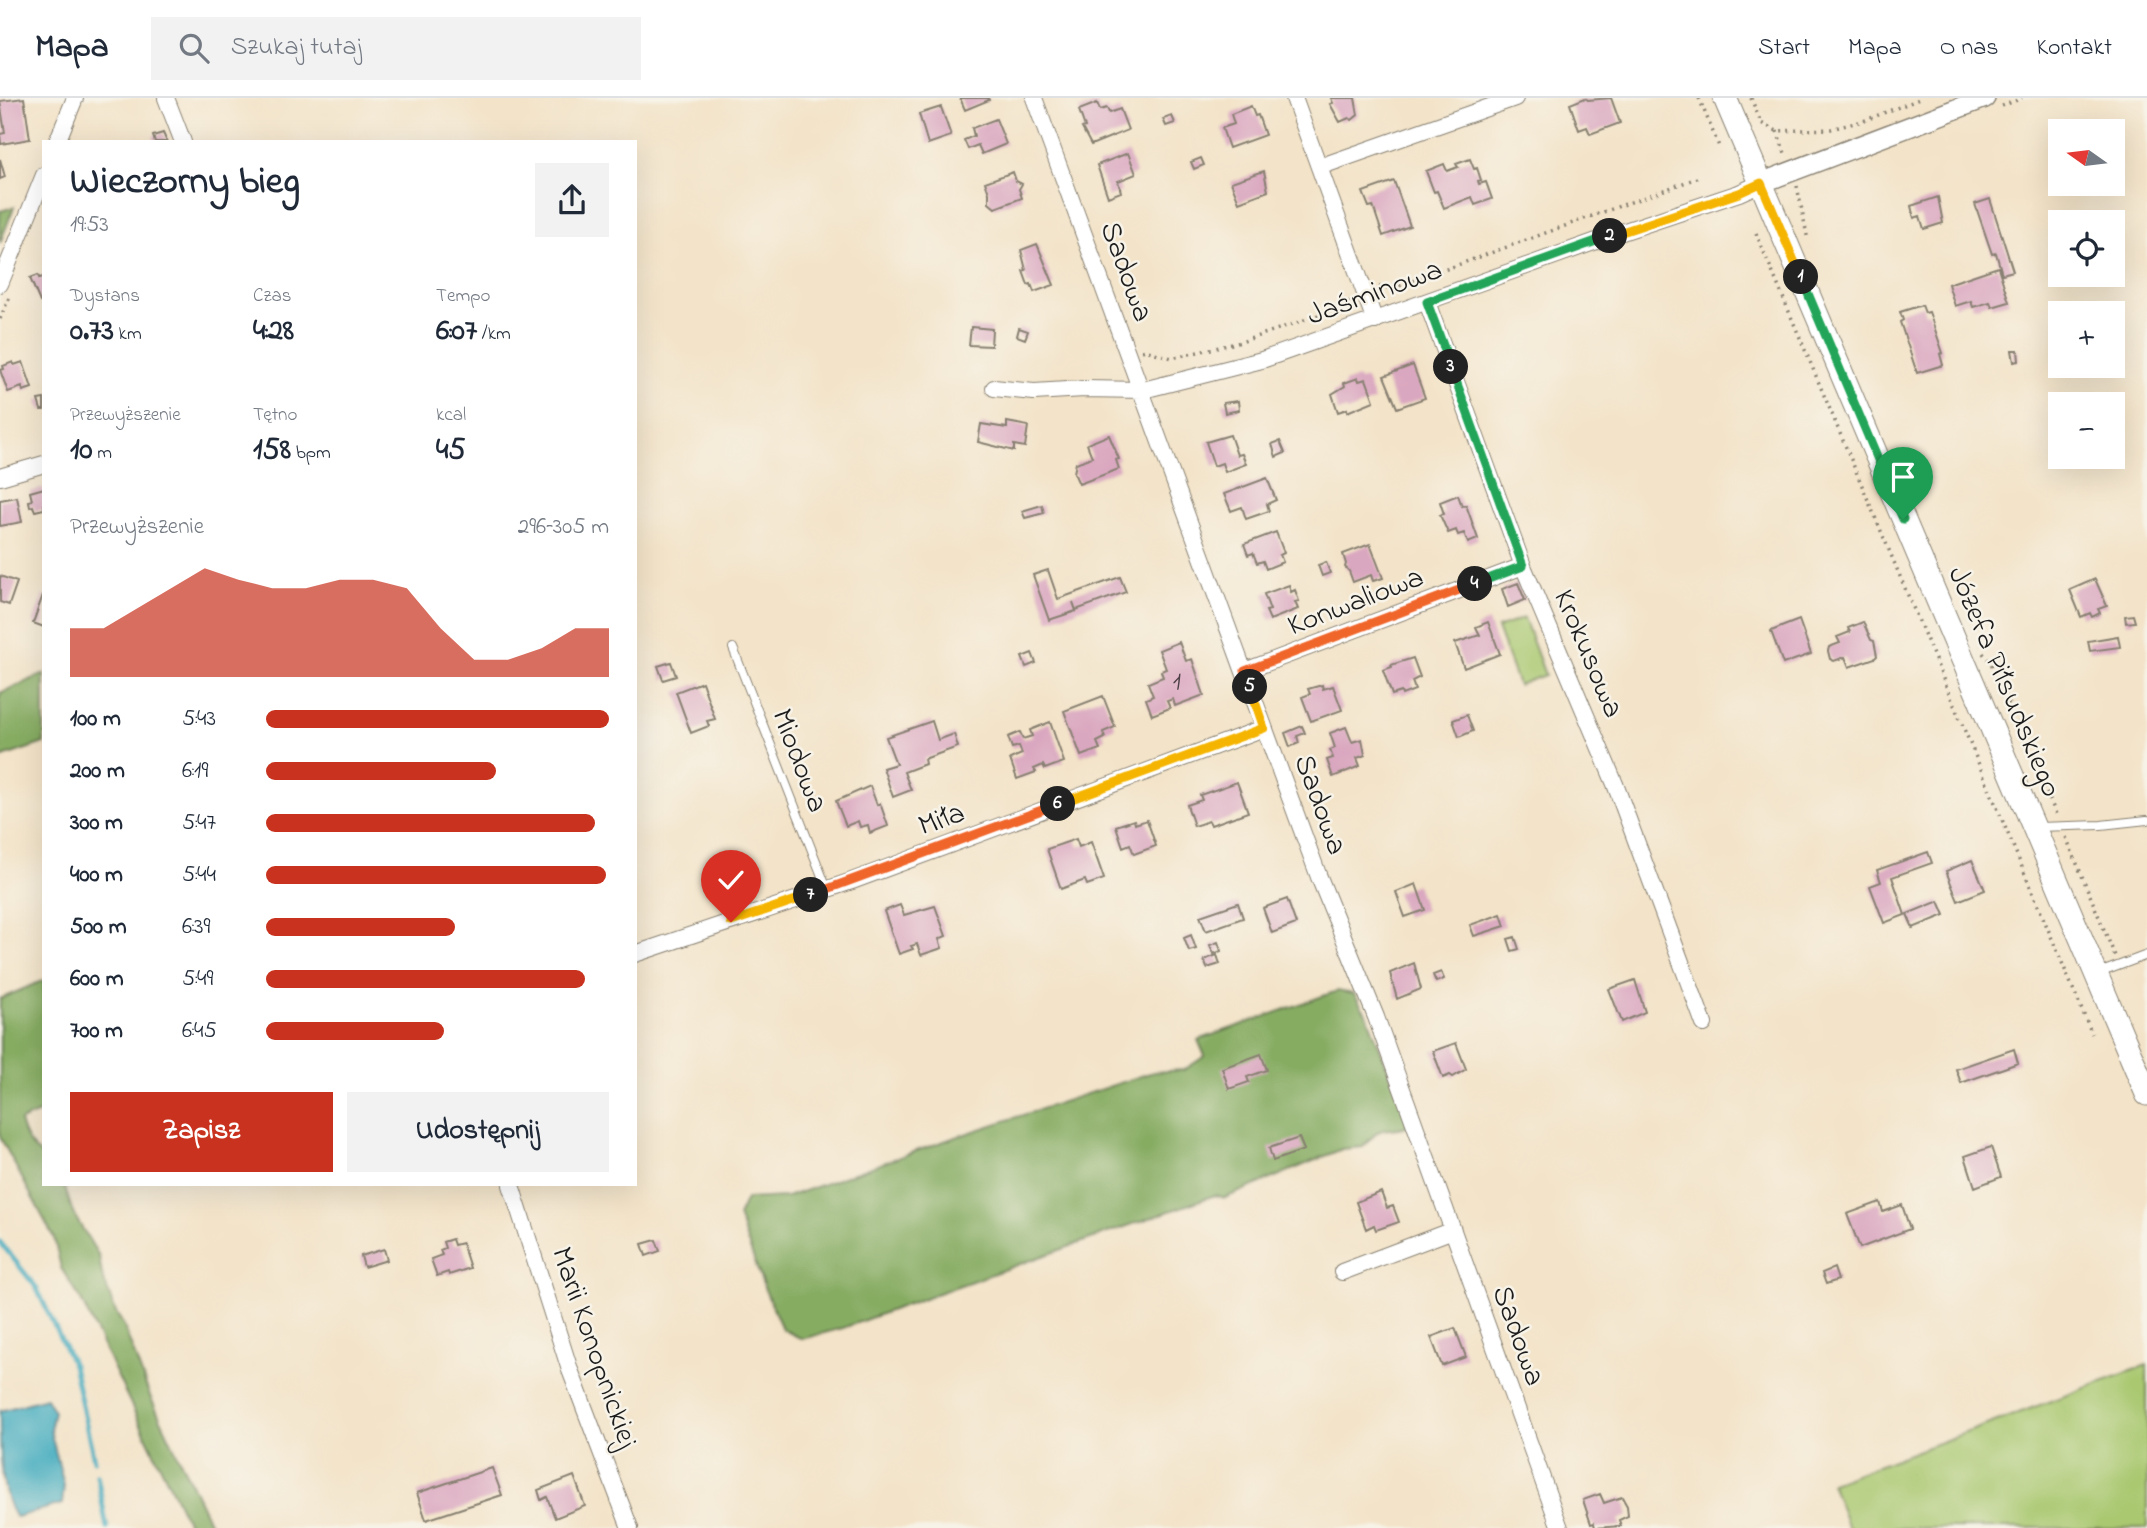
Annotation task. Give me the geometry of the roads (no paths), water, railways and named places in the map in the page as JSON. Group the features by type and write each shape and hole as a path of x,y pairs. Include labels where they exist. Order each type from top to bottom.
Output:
{"main road":[{"name":"Józefa Piłsudskiego","path":"1725,98 2147,1094"}],"street":[{"path":"58,140 75,98"},
{"path":"166,98 182,140"},
{"name":"Sadowa","path":"1034,98 1319,877 1377,1017 1560,1528"},
{"path":"1294,98 1375,321"},
{"path":"1319,167 1515,98"},
{"path":"1761,183 1986,98"},
{"path":"0,284 42,180"},
{"name":"Jaśminowa","path":"994,388 1034,392 1143,390 1262,360 1761,183"},
{"name":"Krokusowa","path":"1427,302 1523,566 1615,784 1704,1024"},
{"path":"0,477 42,465"},
{"name":"Konwaliowa","path":"1245,671 1523,566"},
{"name":"Miła","path":"637,953 827,889 1264,728"},
{"name":"Marii Konopnickiej","path":"511,1186 570,1370 630,1528"},
{"path":"1342,1272 1453,1230"}],"lane":[{"name":"Miodowa","path":"733,648 827,889"},
{"path":"2034,827 2101,825 2147,820"},
{"path":"2096,974 2147,956"}],"water":[{"path":"46,1398 54,1412 50,1430 64,1485 62,1504 16,1517 4,1483 0,1411"}],"waterway":[{"path":"0,1242 36,1287 73,1365 94,1460"},
{"path":"97,1475 107,1528"}]}
